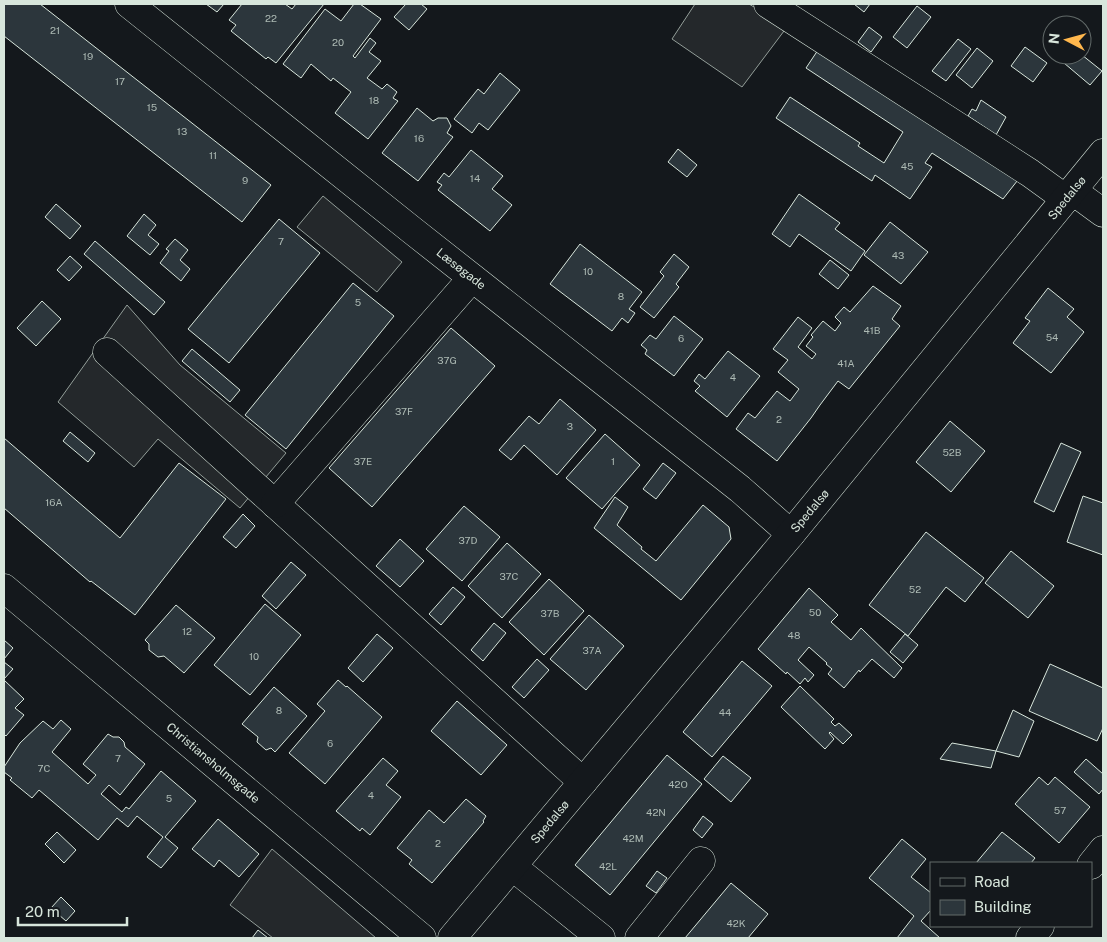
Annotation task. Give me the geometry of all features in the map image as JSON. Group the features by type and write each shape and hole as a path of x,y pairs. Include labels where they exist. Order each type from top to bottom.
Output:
{"street":[{"name":"Læsøgade","path":"129,4 740,489 792,534"},
{"path":"768,4 1030,173 1103,213"},
{"name":"Spedalsø","path":"452,938 792,534 1103,153"},
{"path":"275,504 472,278"},
{"path":"107,352 582,782"},
{"name":"Christiansholmsgade","path":"4,588 422,938"},
{"path":"1092,864 1103,850"},
{"path":"639,938 701,861"},
{"path":"512,867 601,938"},
{"path":"1030,938 1039,927"}],"shaded area":[{"path":"695,4 749,4 787,27 742,87 672,39"},
{"path":"323,196 402,262 377,292 297,227"},
{"path":"127,305 180,365 286,453 240,508 158,439 134,467 58,402"},
{"path":"272,849 376,938 273,938 230,905"}],"building":[{"path":"4,4 40,4 271,185 242,222 4,36"},
{"path":"206,4 224,4 217,12"},
{"path":"242,4 285,4 292,9 296,4 324,4 276,63 268,57 266,59 231,31 236,25 229,20"},
{"path":"354,4 360,4 381,19 353,56 355,58 370,38 376,43 369,52 381,61 367,78 382,89 387,84 397,92 393,98 398,101 368,139 335,113 351,92 333,78 331,81 311,64 301,78 283,64 325,9 341,21"},
{"path":"406,4 421,4 427,9 409,30 394,17"},
{"path":"854,4 870,4 864,12"},
{"path":"917,6 931,17 907,48 893,37"},
{"path":"869,27 882,37 871,52 858,42"},
{"path":"958,39 971,49 946,81 932,71"},
{"path":"820,47 1021,176 1003,199 932,153 925,163 932,167 910,199 875,175 872,181 776,118 790,97 860,143 858,146 884,163 903,132 806,68"},
{"path":"1025,47 1042,59 1042,65 1046,65 1033,82 1011,66"},
{"path":"977,48 993,61 972,88 956,75"},
{"path":"1092,63 1102,71 1090,85 1066,65 1092,65"},
{"path":"500,73 520,90 488,130 479,123 472,133 454,119 478,89 484,94"},
{"path":"981,100 1006,117 996,135 968,116 972,109 976,111"},
{"path":"417,108 433,121 438,118 447,118 451,126 447,133 453,137 418,181 382,153"},
{"path":"678,149 697,165 687,177 668,162"},
{"path":"471,150 503,176 492,189 512,205 490,231 438,190 442,185 437,182 444,173 449,177"},
{"path":"799,194 840,223 835,229 865,251 851,271 799,234 790,247 772,234"},
{"path":"56,204 81,226 70,239 45,217"},
{"path":"144,214 156,225 148,235 159,244 150,255 127,236"},
{"path":"279,219 320,253 229,363 188,329"},
{"path":"890,222 928,252 901,284 864,255"},
{"path":"175,239 188,250 180,260 190,269 181,281 160,263 169,251 166,249"},
{"path":"95,241 165,302 154,315 84,254"},
{"path":"580,244 642,292 629,309 635,313 628,323 622,318 612,331 550,284"},
{"path":"674,254 689,267 676,284 679,287 654,318 640,307 664,276 660,272"},
{"path":"70,256 82,267 69,281 57,270"},
{"path":"830,260 849,275 838,289 819,274"},
{"path":"353,283 394,316 286,449 245,415"},
{"path":"873,286 901,306 892,319 900,326 849,389 838,381 777,461 736,429 748,413 755,418 777,391 790,401 799,389 778,372 788,360 773,349 798,317 812,328 798,347 812,359 816,354 806,346 813,337 811,335 823,321 835,331 841,323 835,317 844,307 850,312"},
{"path":"1048,288 1074,309 1067,317 1084,332 1051,373 1013,343 1030,321 1025,318"},
{"path":"42,301 61,319 36,346 17,328"},
{"path":"674,316 703,339 674,376 645,354 647,350 641,345 650,335 656,339"},
{"path":"451,328 495,366 372,507 329,468"},
{"path":"192,349 240,390 230,402 182,361"},
{"path":"728,351 760,376 727,417 695,391 700,386 694,381 699,374 705,379"},
{"path":"560,399 596,430 557,475 524,445 511,460 499,450 529,416 539,424"},
{"path":"950,421 985,451 951,492 916,462"},
{"path":"70,432 95,453 88,462 63,441"},
{"path":"605,434 640,465 602,509 566,478"},
{"path":"4,438 120,538 179,463 226,499 135,615 90,582 4,508"},
{"path":"1061,443 1081,452 1054,512 1034,502"},
{"path":"663,463 676,473 656,499 643,489"},
{"path":"1083,496 1103,503 1103,555 1067,542"},
{"path":"615,497 628,507 617,525 656,561 703,505 729,527 731,539 681,600 594,528"},
{"path":"464,506 500,537 462,581 426,549"},
{"path":"243,514 255,526 236,548 223,537"},
{"path":"926,532 984,578 965,602 946,587 908,636 869,605"},
{"path":"400,539 424,561 400,587 376,566"},
{"path":"507,543 541,574 502,618 468,586"},
{"path":"1011,551 1054,586 1028,618 985,583"},
{"path":"291,562 306,575 276,609 262,596"},
{"path":"549,579 584,611 544,655 509,622"},
{"path":"453,587 465,597 441,625 429,614"},
{"path":"809,588 838,615 831,622 851,640 861,628 902,668 894,678 872,659 860,672 859,670 844,688 828,674 832,669 827,663 809,647 798,660 814,675 808,682 805,678 800,684 758,649"},
{"path":"265,604 301,635 250,695 214,665"},
{"path":"176,605 215,638 184,673 164,656 158,657 149,650 149,644 145,640"},
{"path":"589,615 624,646 586,690 550,659"},
{"path":"494,623 506,633 483,661 471,650"},
{"path":"377,634 393,648 363,682 348,668"},
{"path":"905,634 918,645 903,663 890,652"},
{"path":"4,640 13,648 4,659"},
{"path":"537,659 549,670 524,698 512,687"},
{"path":"742,661 772,686 712,757 683,732"},
{"path":"4,662 13,669 4,679"},
{"path":"1050,664 1103,688 1103,728 1097,741 1029,711"},
{"path":"4,680 24,699 15,708 24,715 6,736 4,734"},
{"path":"338,680 382,717 325,784 289,753 325,711 317,704"},
{"path":"800,686 834,719 831,722 835,726 839,723 852,735 843,744 830,732 834,739 825,749 781,707"},
{"path":"274,687 307,716 275,752 271,748 266,750 257,742 258,737 242,724"},
{"path":"457,701 507,745 481,775 431,731"},
{"path":"1013,710 1034,721 1019,757 996,751"},
{"path":"61,720 71,729 52,752 88,784 96,775 83,764 108,734 113,737 119,737 124,742 125,747 145,764 120,795 109,785 101,794 122,812 126,807 129,809 161,771 196,801 165,837 178,848 161,868 147,857 163,837 137,816 128,827 117,818 98,840 39,790 32,798 10,780 12,778 4,772 4,767 20,743 43,721 53,729"},
{"path":"952,743 996,751 991,768 940,759"},
{"path":"667,755 702,784 610,895 575,865"},
{"path":"723,756 751,778 731,802 704,779"},
{"path":"383,758 398,771 386,785 401,797 370,835 362,828 360,831 336,811"},
{"path":"1086,759 1103,774 1103,789 1099,794 1074,772"},
{"path":"1039,777 1048,785 1055,777 1090,807 1059,843 1015,804"},
{"path":"466,799 486,816 484,822 432,883 409,864 412,860 397,848 429,810 444,823"},
{"path":"703,816 713,824 702,838 693,830"},
{"path":"218,819 259,854 239,877 219,860 214,867 192,849"},
{"path":"57,832 76,850 64,863 45,844"},
{"path":"1002,832 1035,858 1032,862 977,862"},
{"path":"902,839 926,859 911,877 930,892 930,911 921,921 940,938 897,938 914,916 869,878"},
{"path":"657,871 667,878 656,893 646,886"},
{"path":"731,883 768,914 748,938 685,938"},
{"path":"61,897 75,911 66,921 51,908"},
{"path":"258,930 268,938 252,938"}]}
